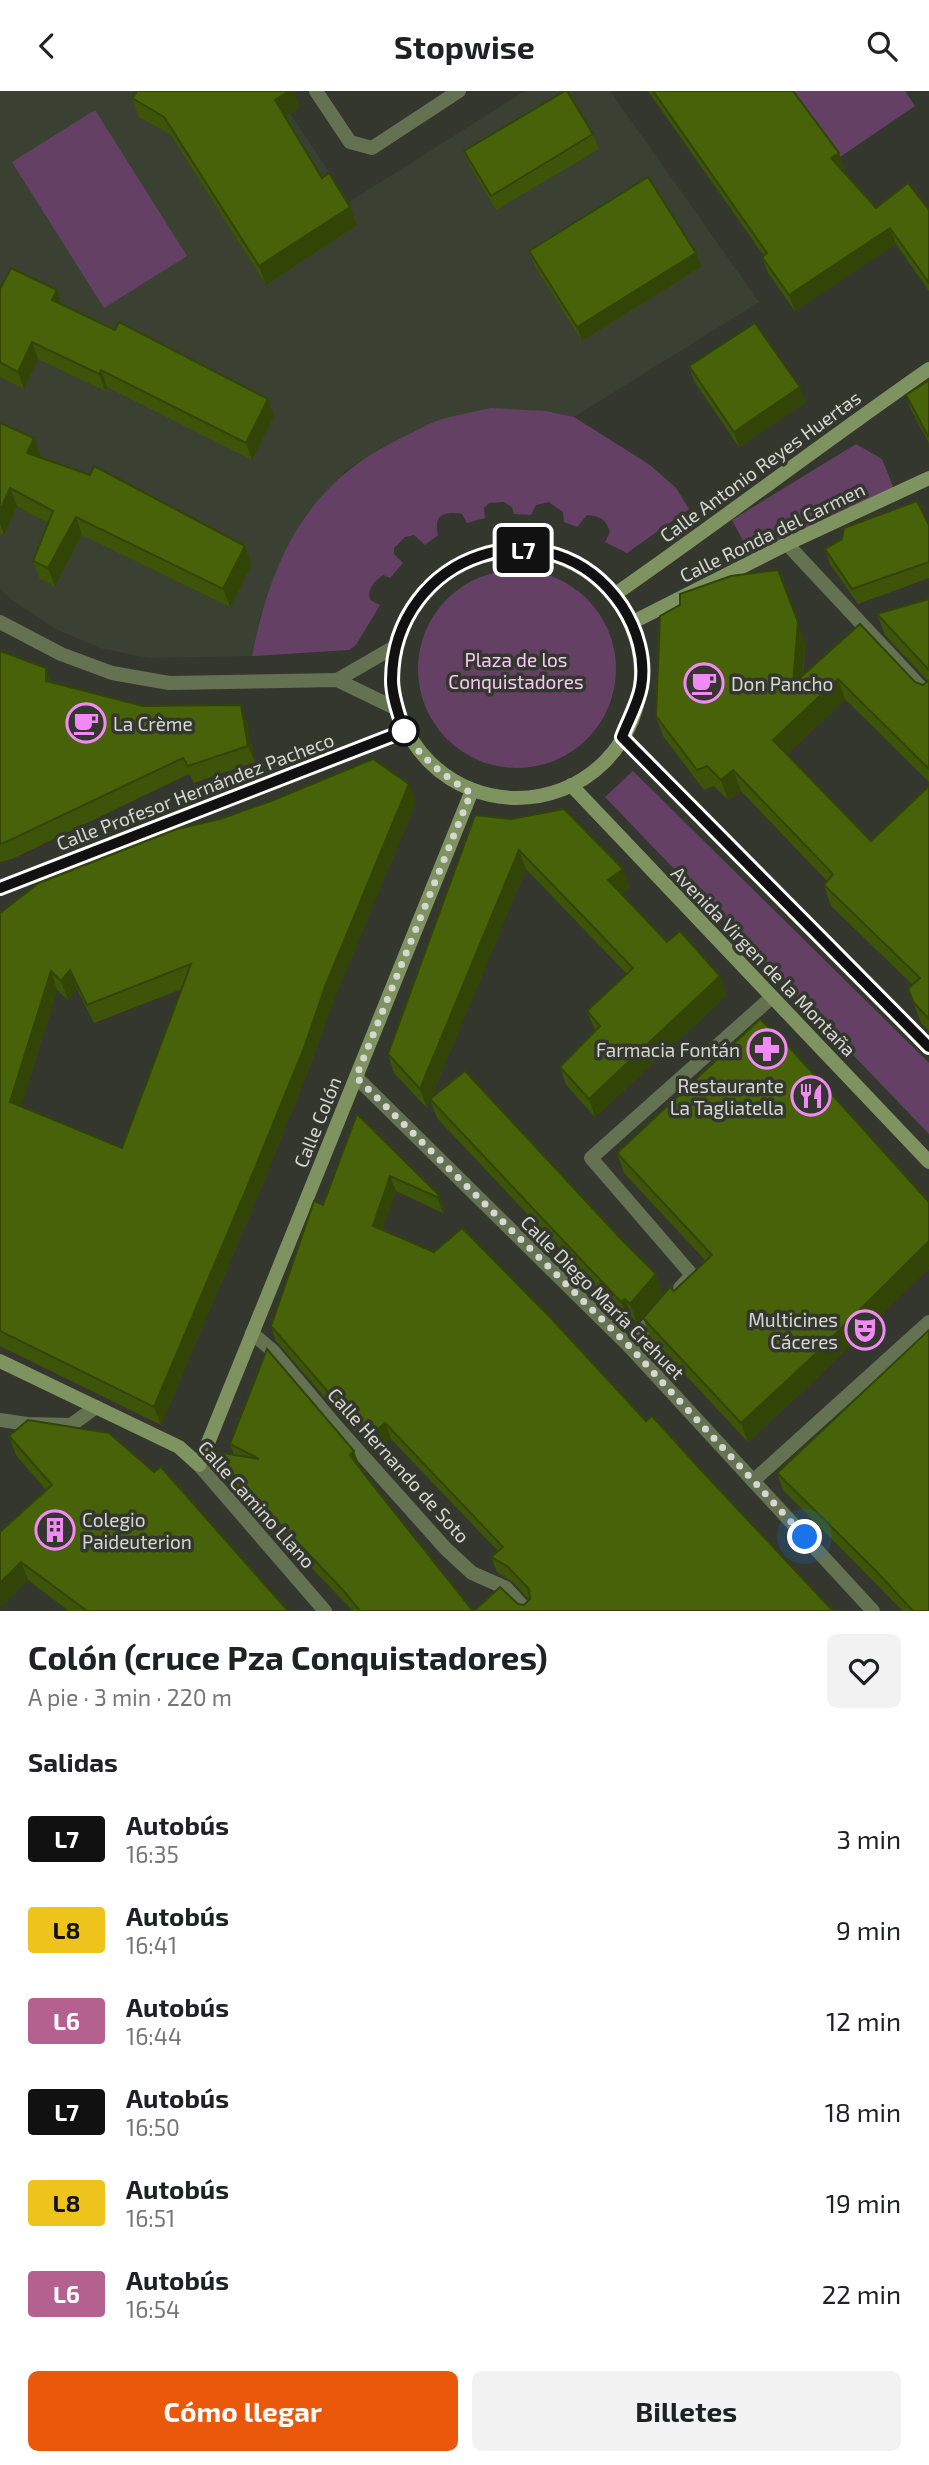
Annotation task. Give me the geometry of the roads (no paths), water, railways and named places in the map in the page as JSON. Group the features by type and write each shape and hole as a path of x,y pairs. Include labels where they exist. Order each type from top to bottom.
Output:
{"main road":[{"name":"Calle Antonio Reyes Huertas","path":"614,595 714,526 929,369"},
{"name":"Calle Ronda del Carmen","path":"633,622 787,544 929,478"},
{"path":"499,549 562,556 591,573 614,595 633,622 642,662 641,687 622,737 589,775 546,797 520,802 471,793 431,762 412,744 404,731 392,682 396,646 402,625 443,573 470,559 499,549"},
{"name":"Calle Profesor Hernández Pacheco","path":"0,888 404,731"},
{"path":"622,737 929,1047"},
{"name":"Avenida Virgen de la Montaña","path":"571,785 929,1162"},
{"name":"Calle Colón","path":"199,1465 471,793"},
{"name":"Calle Camino Llano","path":"0,1361 179,1447 199,1465"}],"street":[{"path":"316,91 350,142 372,148 459,91"},
{"path":"787,544 929,696"},
{"path":"0,622 61,654 124,675 169,683 337,680 397,709"},
{"path":"337,680 396,646"},
{"path":"629,1346 692,1275 592,1158 772,997"},
{"name":"Calle Diego María Crehuet","path":"356,1077 629,1346 873,1611"},
{"path":"753,1481 929,1321"},
{"name":"Calle Hernando de Soto","path":"252,1332 273,1351 446,1549 472,1573 506,1588 527,1611"},
{"path":"0,1420 26,1424 71,1425 96,1407"},
{"name":"Calle Camino Llano","path":"199,1465 326,1611"}],"place":[{"name":"Don Pancho","path":"704,683"},
{"name":"La Crème","path":"86,723"},
{"name":"Farmacia Fontán","path":"767,1049"},
{"name":"Restaurante La Tagliatella","path":"811,1096"},
{"name":"Multicines Cáceres","path":"865,1330"},
{"name":"Colegio Paideuterion","path":"55,1530"}],"park label":[{"name":"Plaza de los Conquistadores","path":"516,670"}]}
